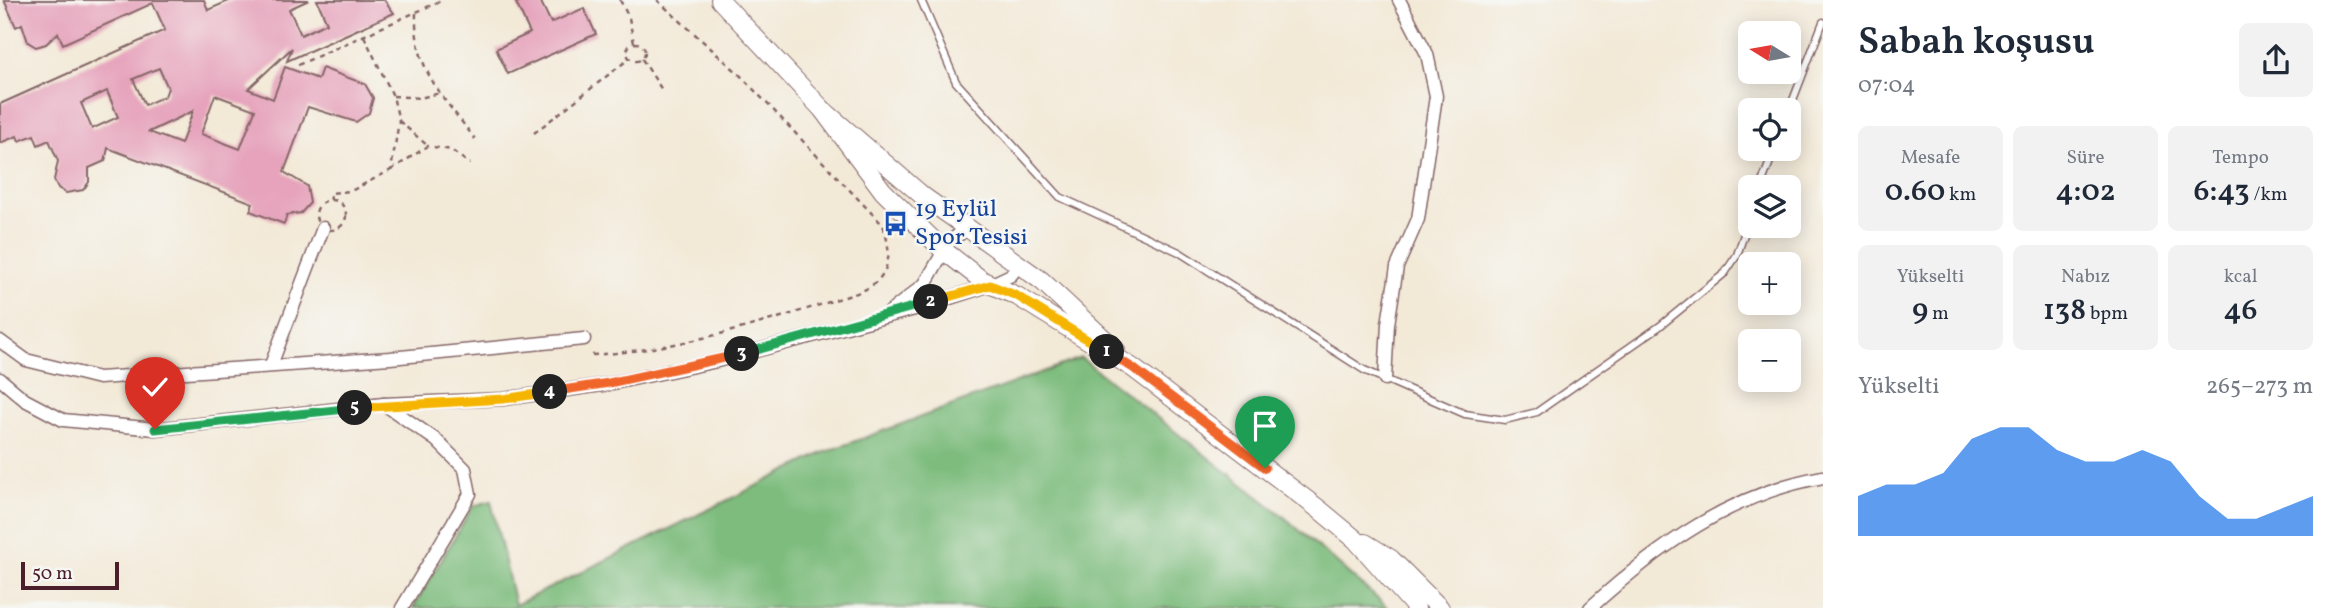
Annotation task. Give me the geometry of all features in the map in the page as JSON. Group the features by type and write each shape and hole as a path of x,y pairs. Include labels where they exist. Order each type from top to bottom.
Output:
{"main road":[{"path":"720,0 822,109 924,197 1020,264 1078,313 1133,368"},
{"path":"822,109 883,191 943,250 990,285 1017,296 1133,368 1355,539 1391,559 1440,608"},
{"path":"1355,539 1416,608"}],"street":[{"path":"1385,379 1388,324 1397,267 1418,219 1436,96 1427,54 1399,0"},
{"path":"884,316 925,284 943,250 956,235 969,227"},
{"path":"271,365 323,228"},
{"path":"0,379 25,400 64,421 155,429 384,404 503,399 609,383 718,361 990,285 1011,275 1020,264"},
{"path":"0,341 26,360 99,377 390,358 584,339"},
{"path":"384,404 436,440 465,469 470,494 402,608"},
{"path":"1590,608 1621,580 1686,531 1738,502 1787,483 1823,477"}],"lane":[{"path":"921,0 956,82 1060,197 1102,219 1179,251 1364,370 1465,414 1505,420 1536,412 1660,326 1725,273 1737,255 1743,238"},
{"path":"1794,98 1823,22"}],"path":[{"path":"298,65 443,0"},
{"path":"620,0 629,18 635,43 644,48 642,59 662,90"},
{"path":"592,355 655,349 796,313 869,288 880,278 888,263 889,246 883,225 737,72 657,0"},
{"path":"416,12 416,44 421,62 440,93 475,139"},
{"path":"364,36 393,96 399,121 391,170"},
{"path":"630,58 628,49 635,43"},
{"path":"630,58 636,61 642,59"},
{"path":"534,133 630,58"},
{"path":"393,96 420,98 440,93"},
{"path":"399,121 428,146 451,150 470,164"},
{"path":"331,200 330,193 351,191 428,146"},
{"path":"331,200 342,204 345,219 338,228 323,228 317,222 316,211 320,204 331,200"}],"green space":[{"path":"1081,358 1282,515 1388,608 413,608 473,506 491,501 515,605 823,453"}],"building":[{"path":"4,0 204,0 208,10 231,0 309,0 289,9 301,35 327,23 317,0 384,0 394,13 287,61 292,48 248,89 273,99 285,67 318,79 322,68 365,84 373,98 369,113 356,122 308,107 284,172 307,186 310,203 301,213 287,215 284,224 250,211 253,203 108,148 105,161 89,168 89,182 83,190 66,193 58,188 54,180 58,161 49,140 38,145 34,135 19,141 17,136 0,143 0,104 165,30 153,3 63,44 58,33 46,44 36,47 28,42 22,24 16,27","holes":["159,68 168,88 165,96 145,105 133,79","107,91 118,117 92,129 81,103","215,95 255,110 240,149 201,134","193,111 181,144 149,132"]},
{"path":"540,0 551,23 584,8 596,34 508,74 496,49 530,33 516,3"}],"place":[{"name":"19 Eylül Spor Tesisi","path":"895,224"}],"route":[{"path":"155,429 384,404 503,399 609,383 718,361 915,309 990,285 1017,296 1133,368 1265,468"}]}
